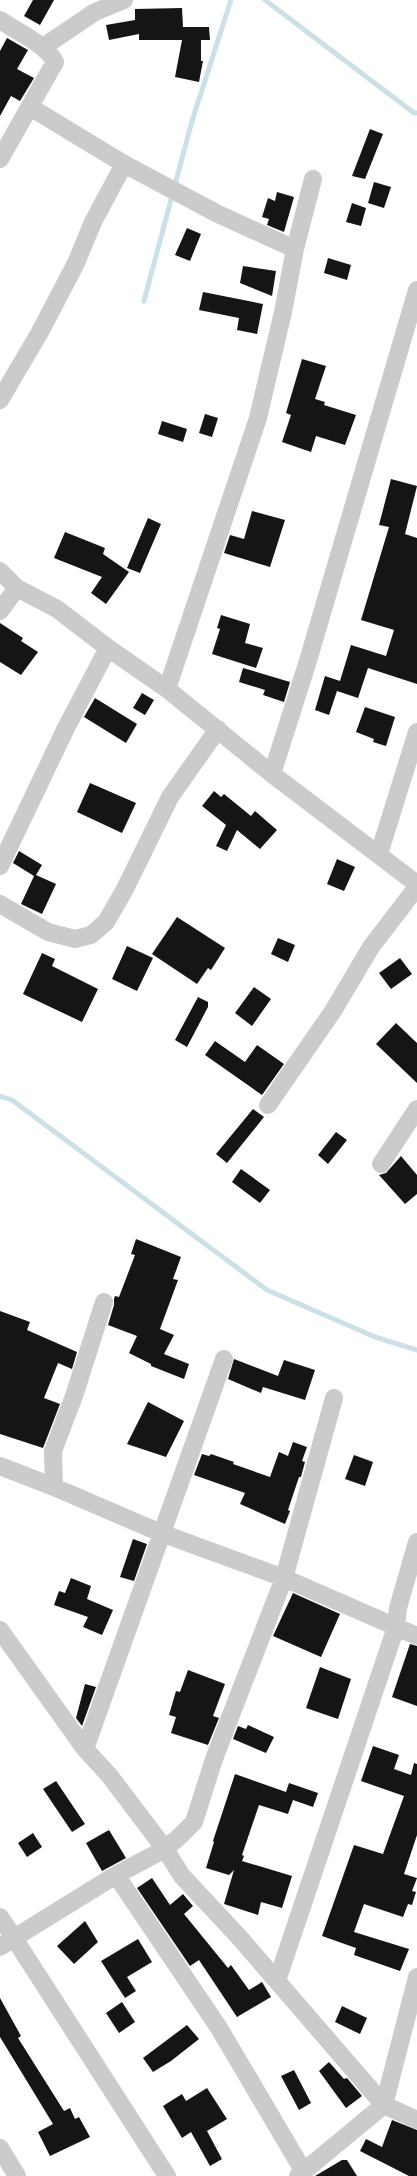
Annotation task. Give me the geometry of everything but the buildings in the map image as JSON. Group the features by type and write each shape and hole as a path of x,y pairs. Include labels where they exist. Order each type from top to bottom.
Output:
{"street":[{"path":"43,48 95,12 124,0"},
{"path":"0,20 43,48 52,55 55,62 0,159"},
{"path":"30,107 124,164 218,214 295,249"},
{"path":"0,400 71,272 93,222 124,164"},
{"path":"168,689 258,418 283,312 295,249 314,179"},
{"path":"272,774 307,664 417,290"},
{"path":"0,570 17,588 57,609 108,648 168,689 272,774 379,854 417,885 371,947 333,1011 268,1105"},
{"path":"0,611 17,588"},
{"path":"0,866 66,728 108,648"},
{"path":"0,904 48,932 75,939 91,935 106,922 125,889 170,797 218,729"},
{"path":"379,854 417,732"},
{"path":"381,1164 417,1109"},
{"path":"54,1487 53,1451 74,1396 104,1302"},
{"path":"85,1749 224,1359"},
{"path":"7,1942 116,1875 165,1849 180,1838 194,1822 214,1759 284,1578 334,1398"},
{"path":"0,1466 161,1533 284,1578 417,1636"},
{"path":"277,1981 396,1627 398,1608 417,1542"},
{"path":"0,1630 85,1749 109,1775 165,1849 182,1876 277,1981 384,2105 417,2120"},
{"path":"116,1875 220,2028 301,2174 384,2105 417,1976"},
{"path":"0,1917 7,1942 167,2176"},
{"path":"0,2148 17,2176"}],"waterway":[{"path":"144,301 192,121 231,0"},
{"path":"265,0 414,113 417,113"},
{"path":"0,1096 12,1100 267,1290 375,1337 417,1350"}]}
